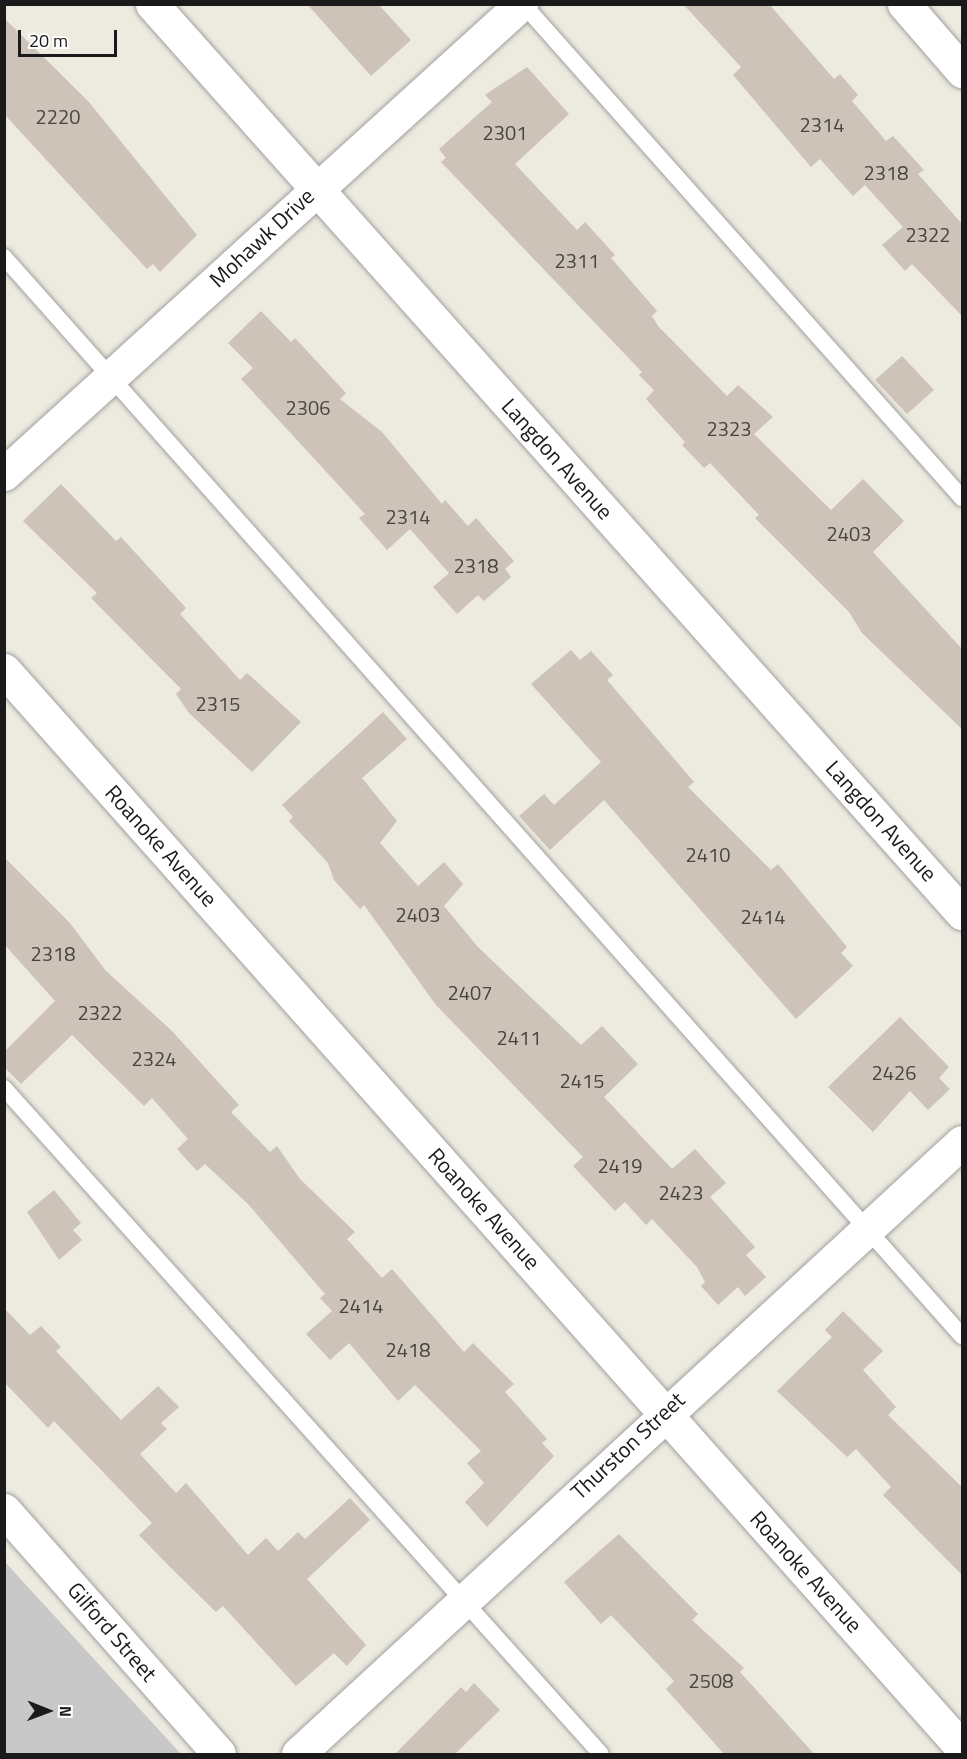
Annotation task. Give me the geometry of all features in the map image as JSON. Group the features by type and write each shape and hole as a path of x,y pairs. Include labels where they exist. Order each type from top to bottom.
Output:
{"street":[{"name":"Langdon Avenue","path":"152,4 963,913"},
{"name":"Mohawk Drive","path":"4,474 316,188 522,4"},
{"path":"904,4 963,71"},
{"name":"Roanoke Avenue","path":"4,670 963,1748"},
{"name":"Thurston Street","path":"298,1755 464,1602 664,1412 963,1142"},
{"name":"Gilford Street","path":"4,1510 219,1755"}],"lane":[{"path":"522,4 963,498"},
{"path":"4,257 963,1336"},
{"path":"4,1088 601,1755"}],"shaded area":[{"path":"5,1562 181,1754 5,1754"}],"building":[{"path":"307,4 378,4 411,40 371,76"},
{"path":"683,4 769,4 834,79 840,74 858,95 852,101 886,141 893,136 924,170 918,174 963,225 963,317 912,264 905,271 882,245 903,227 865,185 853,196 820,159 811,167 733,75 741,67"},
{"path":"4,18 88,101 197,235 160,272 153,264 147,269 4,114"},
{"path":"527,67 569,114 515,164 577,230 585,222 615,255 611,258 657,311 652,316 658,326 727,396 738,385 773,417 754,434 831,510 863,479 904,521 873,552 963,650 963,730 862,633 849,612 755,518 759,515 710,463 704,468 682,445 685,442 646,399 654,390 639,375 642,372 441,162 446,158 439,149 492,102 485,95"},
{"path":"261,311 291,342 295,338 346,393 340,399 382,432 442,504 445,500 468,526 476,518 514,561 505,569 511,577 484,601 478,595 457,614 433,587 449,573 410,529 387,550 359,518 365,514 241,379 253,368 228,343"},
{"path":"902,356 934,390 907,414 875,380"},
{"path":"61,484 116,541 121,537 186,608 180,614 240,680 247,673 301,722 252,772 189,713 176,694 181,689 91,598 97,593 23,521"},
{"path":"571,650 580,660 591,651 613,675 607,680 694,782 688,787 771,870 778,864 847,947 841,953 853,966 796,1019 604,800 550,850 519,816 544,794 554,805 601,762 531,684"},
{"path":"383,712 407,739 362,778 397,821 380,843 418,886 444,862 463,884 444,906 477,946 581,1045 602,1026 638,1064 604,1097 672,1169 695,1149 726,1183 710,1197 755,1247 746,1255 766,1277 745,1296 738,1287 718,1305 701,1286 705,1282 697,1267 652,1219 646,1225 625,1202 615,1211 573,1166 583,1157 436,1005 364,905 360,909 334,880 328,863 289,821 293,817 282,805"},
{"path":"4,857 70,923 106,971 172,1031 239,1105 231,1112 270,1152 277,1146 300,1179 355,1232 347,1239 382,1278 392,1269 464,1352 473,1343 514,1384 505,1392 547,1439 542,1443 554,1456 487,1527 465,1502 484,1483 467,1463 481,1451 415,1385 398,1401 349,1343 330,1360 306,1334 332,1311 320,1298 325,1294 248,1204 205,1164 197,1171 177,1149 188,1139 152,1098 144,1106 72,1035 21,1084 4,1067 4,1052 55,1001 4,944"},
{"path":"900,1017 949,1067 939,1078 950,1089 928,1110 910,1091 873,1132 828,1087"},
{"path":"54,1190 81,1223 73,1230 82,1240 59,1260 27,1212"},
{"path":"4,1308 30,1335 41,1326 61,1347 56,1351 121,1420 158,1386 179,1407 161,1423 167,1429 140,1454 176,1493 186,1483 248,1555 266,1538 278,1551 298,1532 305,1539 350,1498 370,1520 307,1579 366,1645 347,1666 334,1653 296,1686 223,1606 216,1612 139,1535 152,1523 54,1421 48,1428 4,1382"},
{"path":"843,1311 883,1351 863,1370 896,1407 888,1415 963,1488 963,1576 883,1495 891,1487 856,1449 847,1457 777,1391 832,1337 825,1330"},
{"path":"619,1534 698,1614 692,1620 744,1668 740,1672 815,1755 725,1755 666,1689 674,1681 611,1615 601,1624 564,1582"},
{"path":"474,1683 500,1710 454,1755 394,1755 461,1687 466,1692"}]}
